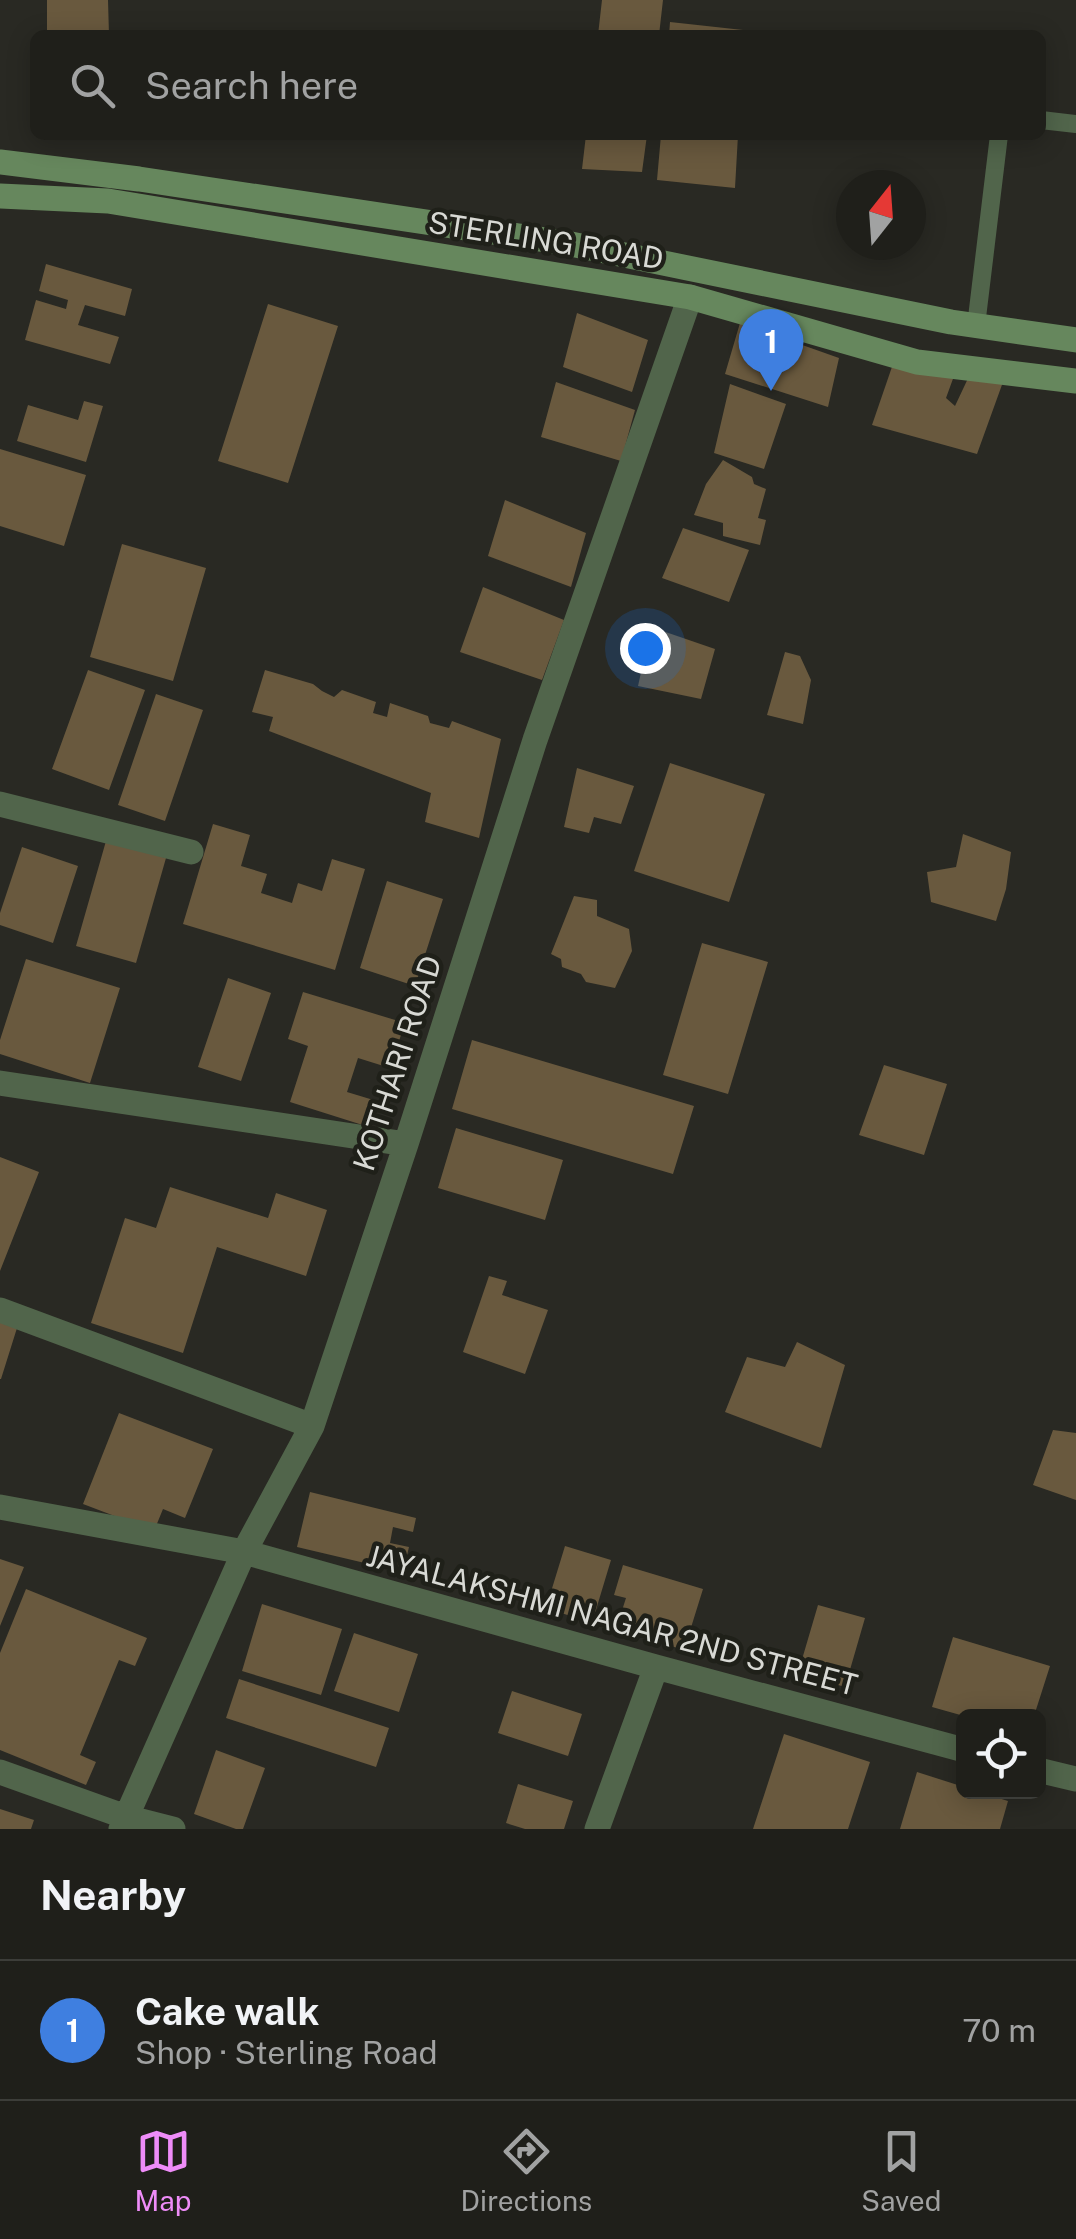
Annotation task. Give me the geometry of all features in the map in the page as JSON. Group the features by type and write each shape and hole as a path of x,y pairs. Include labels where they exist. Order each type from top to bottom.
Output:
{"main road":[{"name":"STERLING ROAD","path":"0,162 139,178 566,244 976,326 1076,340"},
{"name":"STERLING ROAD","path":"0,196 108,201 690,297 917,362 1076,381"}],"street":[{"name":"KOTHARI ROAD","path":"124,1823 244,1552 312,1426 535,740 690,297"},
{"path":"0,804 191,852"},
{"path":"0,1083 406,1144"},
{"path":"0,1310 312,1426"},
{"name":"JAYALAKSHMI NAGAR 2ND STREET","path":"0,1507 244,1552 956,1748"},
{"path":"597,1829 656,1667"},
{"path":"0,1772 124,1823 173,1829"},
{"path":"1046,1772 1076,1778"}],"lane":[{"path":"1046,121 1076,124"},
{"path":"976,326 998,140"}],"building":[{"path":"47,0 108,0 109,30 47,30"},
{"path":"602,0 663,0 660,30 599,30"},
{"path":"670,22 743,30 669,30"},
{"path":"585,140 646,140 642,172 582,169"},
{"path":"661,140 738,140 735,188 657,180"},
{"path":"46,264 132,289 125,316 85,305 78,325 119,337 110,364 25,340 36,300 66,309 68,300 39,291"},
{"path":"268,304 338,326 288,483 218,461"},
{"path":"577,313 648,340 632,392 563,367"},
{"path":"740,323 839,358 828,407 725,374"},
{"path":"894,361 954,376 946,398 955,406 971,372 1003,382 977,454 872,425"},
{"path":"556,382 635,410 621,461 541,437"},
{"path":"730,384 786,404 764,469 714,453"},
{"path":"84,401 103,406 86,462 17,441 28,405 78,420"},
{"path":"0,449 86,475 64,546 0,526"},
{"path":"723,460 766,489 758,518 766,520 760,545 723,536 723,523 694,515 706,484"},
{"path":"505,500 586,533 571,587 488,556"},
{"path":"683,528 749,550 729,602 662,578"},
{"path":"122,544 206,568 173,681 90,657"},
{"path":"483,587 564,620 542,680 460,652"},
{"path":"651,627 715,649 701,699 638,686"},
{"path":"785,652 800,656 811,680 803,724 767,715"},
{"path":"88,670 145,690 109,790 52,769"},
{"path":"265,670 313,684 334,697 342,690 376,702 373,713 387,717 390,703 428,716 430,723 449,728 452,721 501,739 479,838 425,822 431,793 269,731 273,717 252,712"},
{"path":"156,694 203,710 165,821 118,805"},
{"path":"670,763 765,794 729,902 634,871"},
{"path":"577,768 634,786 621,824 594,817 589,833 564,827"},
{"path":"213,824 250,835 241,866 267,874 261,893 292,903 298,883 322,891 332,859 365,869 335,970 183,924"},
{"path":"963,834 1011,852 996,921 931,902 927,872 956,867"},
{"path":"106,841 166,858 136,963 76,946"},
{"path":"22,847 78,866 53,943 0,925 0,913"},
{"path":"387,881 443,899 415,986 360,968"},
{"path":"574,896 597,900 597,916 629,929 632,951 615,988 586,982 581,974 562,967 561,959 551,954"},
{"path":"702,943 768,962 728,1094 663,1075"},
{"path":"26,959 120,988 90,1083 0,1054 0,1040"},
{"path":"228,978 271,993 241,1081 198,1067"},
{"path":"303,992 405,1023 390,1068 358,1058 347,1092 380,1102 372,1128 290,1102 308,1046 288,1039"},
{"path":"472,1040 694,1106 673,1174 452,1109"},
{"path":"884,1065 947,1084 924,1155 859,1135"},
{"path":"456,1128 563,1160 545,1220 438,1188"},
{"path":"0,1157 39,1172 0,1271"},
{"path":"170,1187 268,1218 276,1193 327,1210 306,1276 217,1247 183,1353 91,1323 125,1218 156,1228"},
{"path":"489,1276 507,1281 502,1295 548,1310 525,1374 463,1352"},
{"path":"0,1322 17,1328 1,1379 0,1379"},
{"path":"797,1342 845,1365 821,1448 725,1412 747,1357 785,1367"},
{"path":"119,1413 213,1449 185,1518 163,1509 154,1531 83,1504"},
{"path":"1053,1430 1076,1433 1076,1500 1033,1485"},
{"path":"310,1492 416,1518 413,1532 393,1527 390,1543 409,1547 403,1572 297,1547"},
{"path":"565,1546 611,1560 592,1623 546,1608"},
{"path":"0,1559 24,1567 0,1626"},
{"path":"623,1565 703,1589 684,1650 616,1629 626,1598 614,1595"},
{"path":"26,1589 147,1638 135,1666 119,1660 80,1755 96,1762 86,1785 0,1750 0,1653"},
{"path":"262,1604 342,1629 321,1695 242,1671"},
{"path":"818,1605 865,1618 845,1687 798,1673"},
{"path":"354,1633 418,1654 399,1712 334,1691"},
{"path":"953,1637 1050,1666 1036,1709 956,1709 956,1714 932,1707"},
{"path":"239,1679 389,1728 376,1767 226,1718"},
{"path":"512,1691 582,1714 568,1756 498,1733"},
{"path":"784,1734 870,1762 848,1829 753,1829"},
{"path":"216,1750 265,1768 243,1829 194,1814"},
{"path":"917,1772 956,1784 956,1799 1008,1801 1000,1829 900,1829"},
{"path":"518,1784 573,1801 564,1829 525,1829 506,1823"},
{"path":"0,1809 34,1820 31,1829 0,1829"}],"place":[{"name":"Cake walk","path":"771,391"}]}
